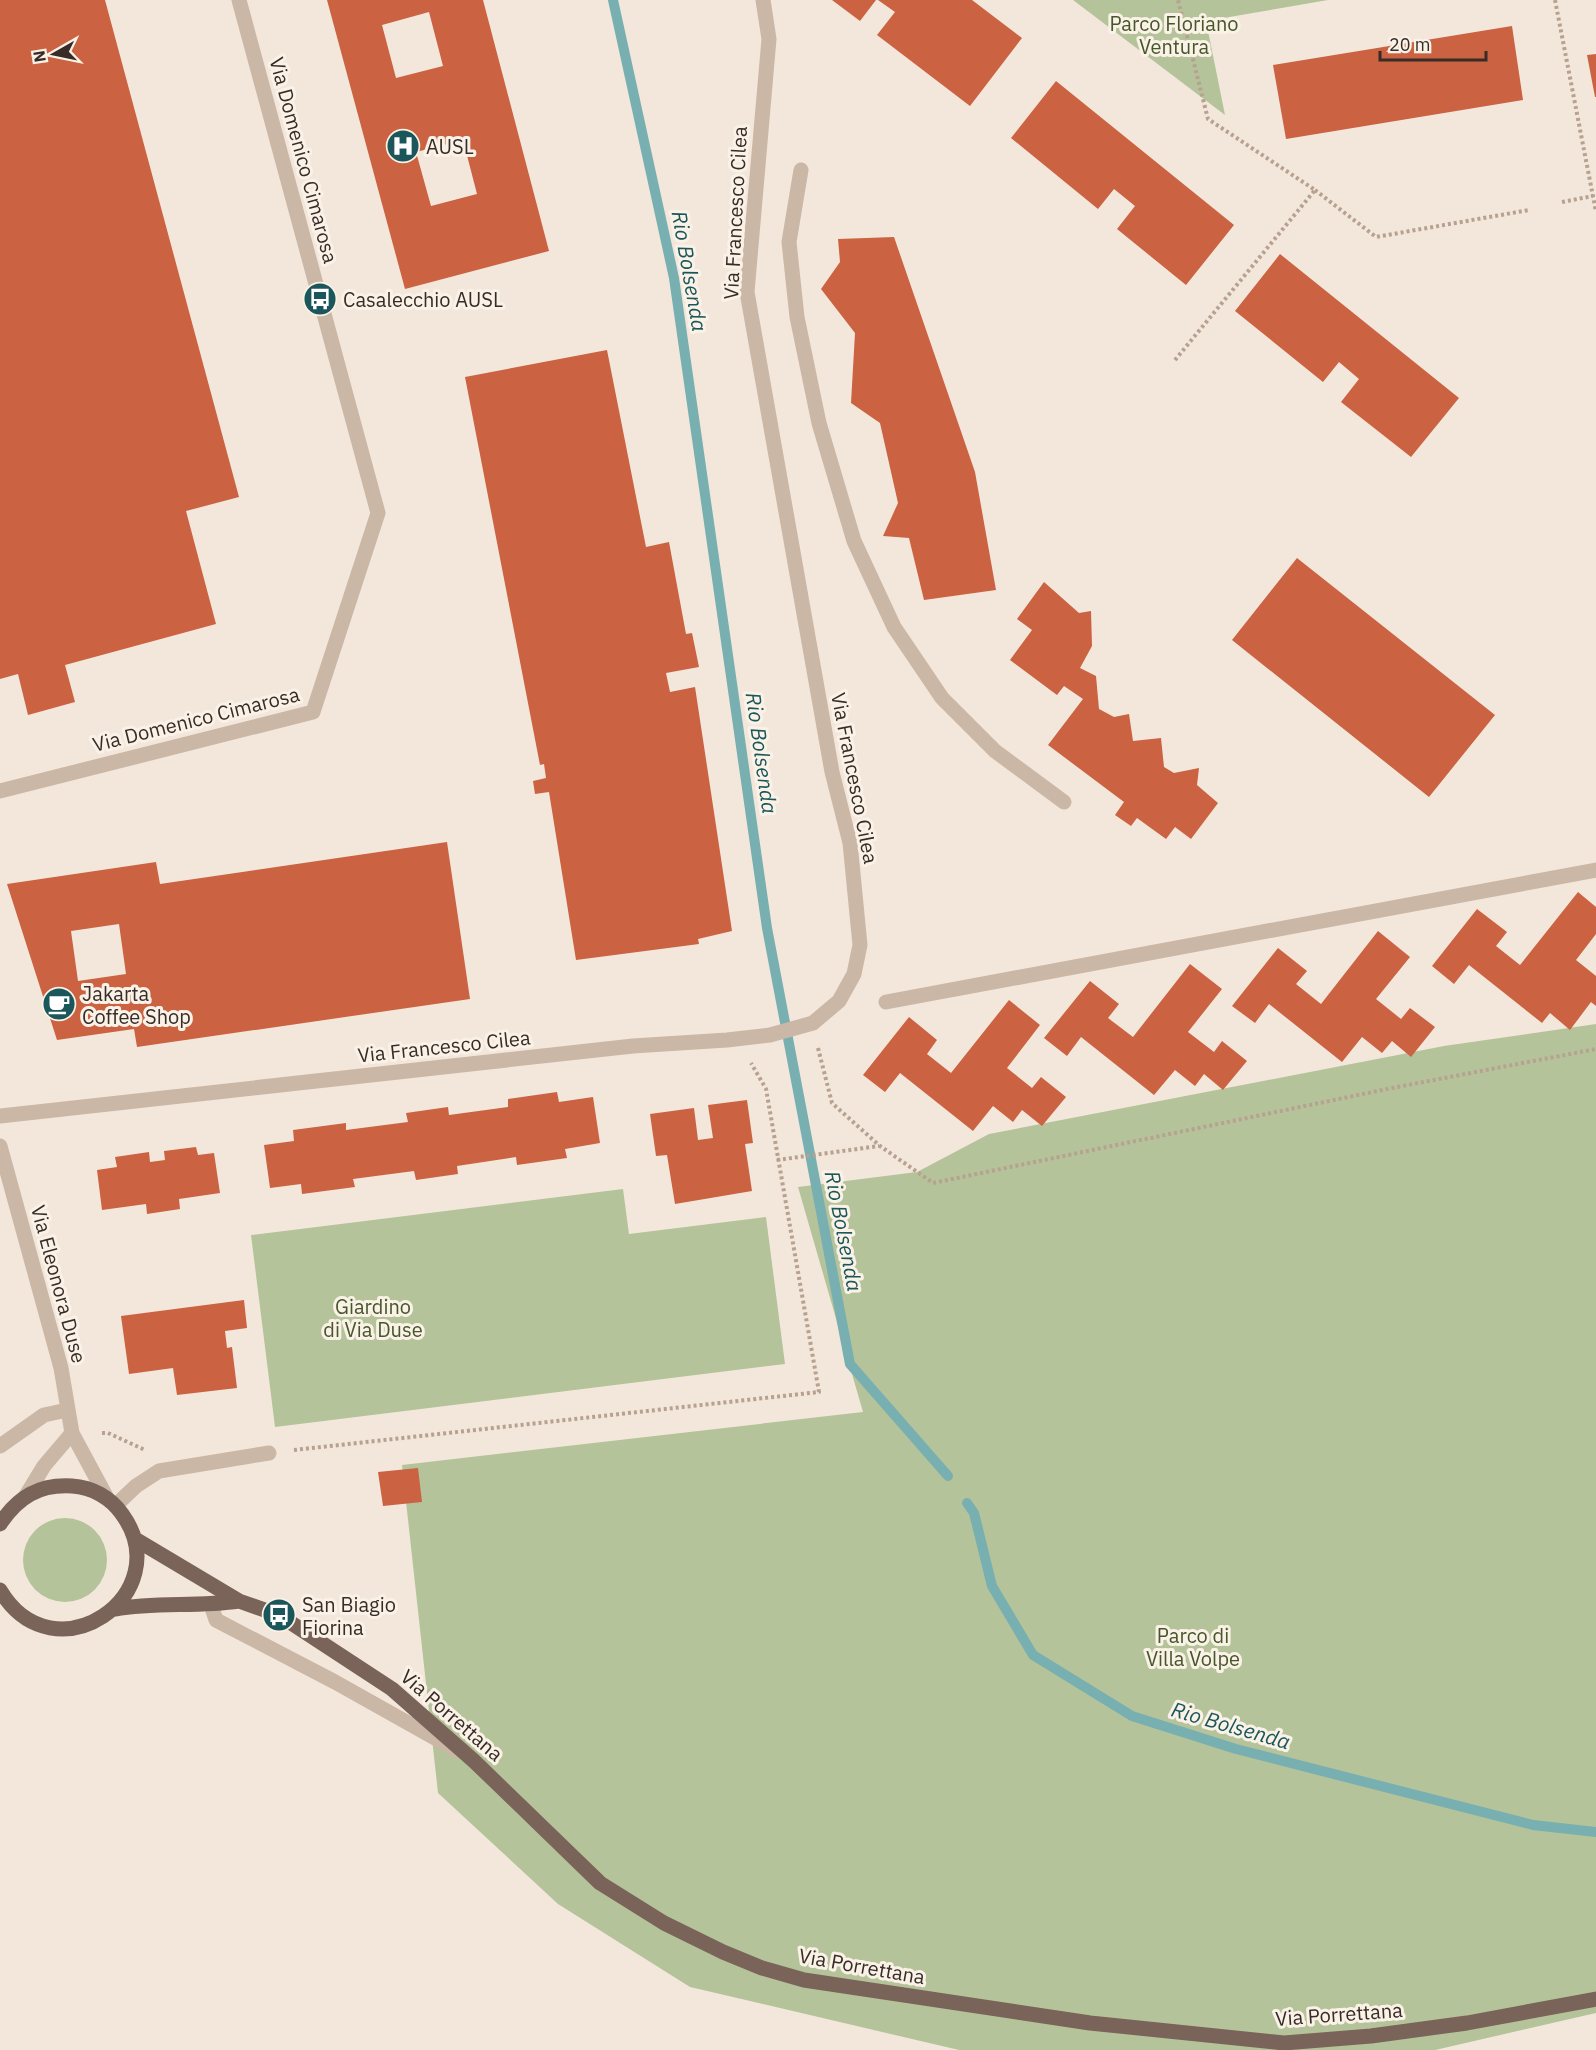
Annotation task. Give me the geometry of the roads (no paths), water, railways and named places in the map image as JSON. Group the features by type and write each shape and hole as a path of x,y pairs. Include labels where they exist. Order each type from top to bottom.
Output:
{"main road":[{"path":"0,1524 6,1508 27,1494 53,1485 82,1486 111,1502"},
{"name":"Via Porrettana","path":"0,1590 9,1605 27,1620 49,1628 73,1629 96,1623 115,1609 130,1589 136,1564 135,1539 127,1521 111,1502"},
{"name":"Via Porrettana","path":"135,1539 239,1601 279,1615 392,1689 474,1761 600,1883 664,1923 762,1968 804,1980 1090,2023 1284,2043 1371,2036 1467,2023 1596,1999"},
{"name":"Via Porrettana","path":"115,1609 145,1604 212,1605 239,1601"}],"street":[{"name":"Via Domenico Cimarosa","path":"0,791 313,712 378,513 239,0"},
{"name":"Via Francesco Cilea","path":"0,1116 621,1047 770,1035 813,1023 839,1001 854,974 860,945 850,843 832,772 747,292 769,39 763,0"},
{"path":"801,170 789,242 797,317 819,423 854,541 894,627 942,698 996,751 1064,802"},
{"path":"886,1002 1596,870"},
{"name":"Via Eleonora Duse","path":"0,1146 61,1368 72,1433 111,1502"},
{"path":"0,1446 44,1415 67,1410"},
{"path":"27,1494 44,1466 72,1433"},
{"path":"111,1502 159,1471 269,1453"},
{"path":"212,1605 216,1620 335,1682 474,1761"}],"waterway":[{"name":"Rio Bolsenda","path":"613,0 674,278 767,928 850,1364 948,1476"},
{"name":"Rio Bolsenda","path":"967,1503 974,1513 992,1586 1033,1655 1132,1716 1236,1749 1533,1825 1596,1832"}],"place":[{"name":"AUSL","path":"403,146"},
{"name":"Casalecchio AUSL","path":"320,299"},
{"name":"Jakarta Coffee Shop","path":"59,1004"},
{"name":"San Biagio Fiorina","path":"279,1615"}],"park label":[{"name":"Parco Floriano Ventura","path":"1174,34"},
{"name":"Giardino di Via Duse","path":"373,1318"},
{"name":"Parco di Villa Volpe","path":"1193,1646"}]}
